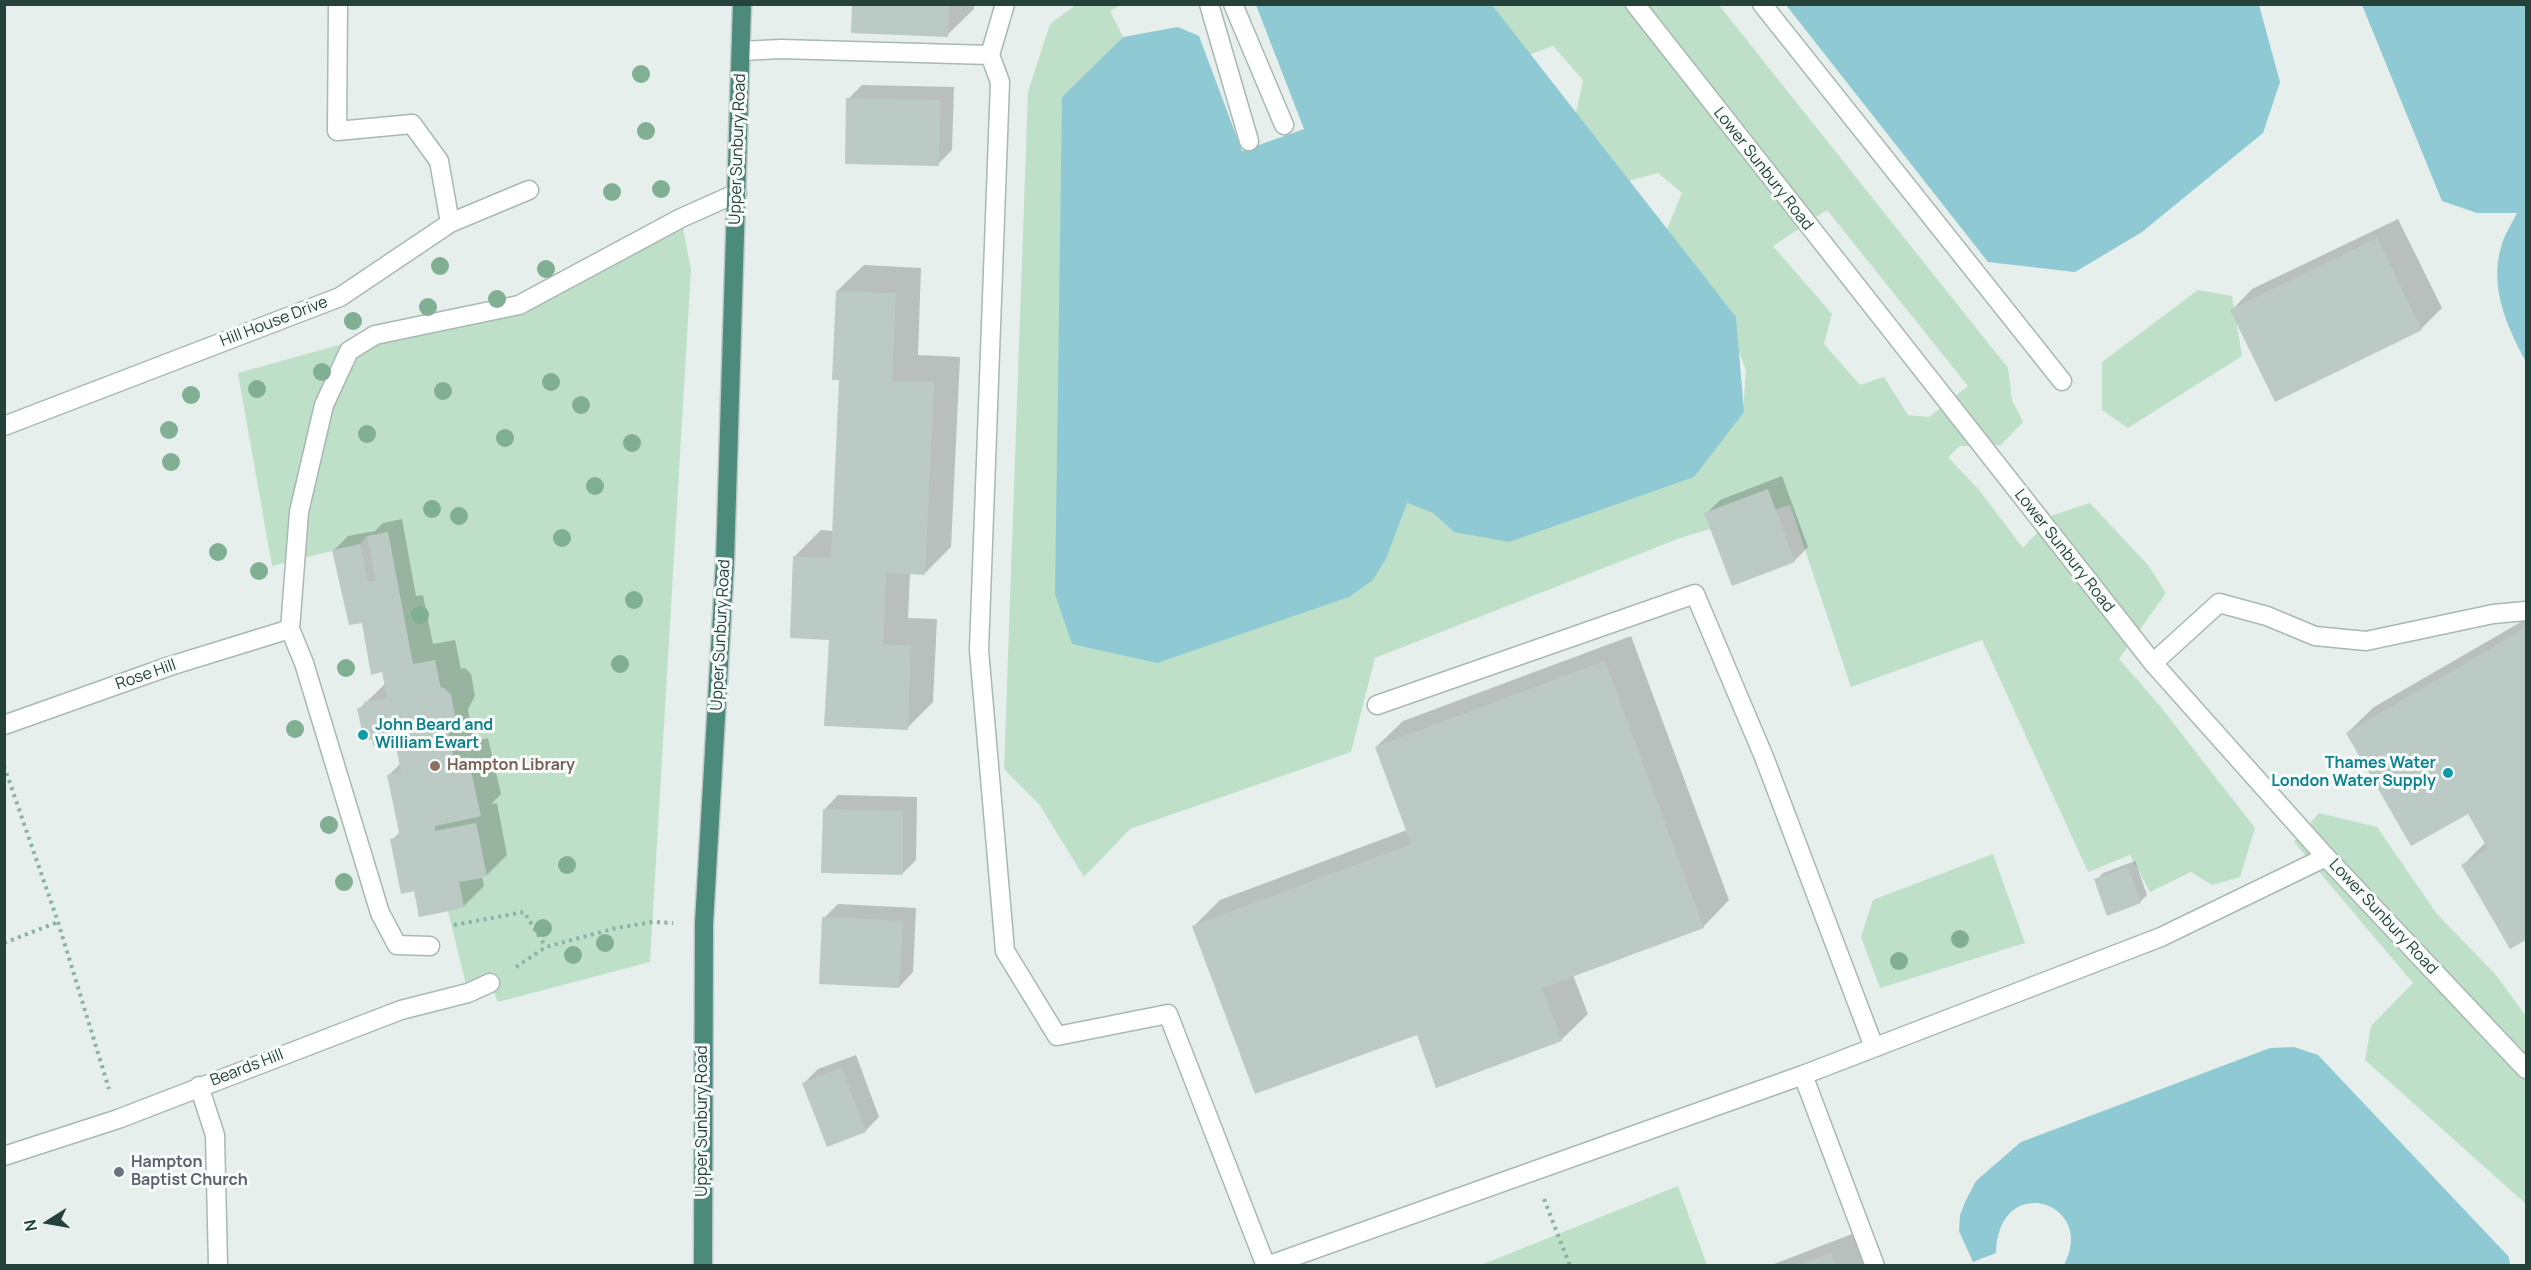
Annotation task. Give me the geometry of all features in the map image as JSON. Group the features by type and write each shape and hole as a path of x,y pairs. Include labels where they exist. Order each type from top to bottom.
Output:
{"highway":[{"name":"Upper Sunbury Road","path":"703,1266 704,923 725,562 742,4"}],"street":[{"path":"338,4 337,131 412,124 439,161 450,223"},
{"path":"1005,4 990,56 1000,82 979,650 1005,951 1058,1036 1168,1014 1267,1266 1803,1075 2161,938 2326,857"},
{"path":"1209,4 1249,141"},
{"path":"1233,4 1284,125"},
{"name":"Lower Sunbury Road","path":"1635,4 2153,663 2326,857 2526,1069"},
{"path":"1762,4 2062,381"},
{"path":"741,51 816,50 990,56"},
{"name":"Hill House Drive","path":"4,426 340,297 450,223 529,190"},
{"path":"429,946 397,945 380,913 304,663 290,629 299,512 324,405 349,351 375,335 519,305 681,218 737,193"},
{"path":"1377,705 1695,594 1764,757 1875,1047"},
{"path":"2153,663 2219,603 2267,616 2315,636 2366,640 2493,614 2526,611"},
{"name":"Rose Hill","path":"4,725 171,666 290,629"},
{"name":"Beards Hill","path":"4,1156 118,1119 401,1010 468,993 490,983"},
{"path":"1803,1075 1875,1266"},
{"path":"199,1086 215,1135 218,1266"}],"path":[{"path":"4,766 58,922 118,1119"},
{"path":"429,946 444,927 524,912 546,947"},
{"path":"4,943 58,922"},
{"path":"490,983 546,947 616,928 653,922 704,923"},
{"path":"1533,1171 1570,1266"}],"green space":[{"path":"1718,4 2008,368 2012,400 2023,422 2001,445 1960,446 1948,457 1979,490 2023,548 2053,515 2090,503 2148,565 2166,593 2119,659 2160,706 2255,828 2240,877 2212,885 2191,872 2150,892 2130,855 2088,872 1982,640 1851,687 1790,505 1680,538 1375,658 1351,752 1130,829 1084,877 1039,804 1004,769 1028,92 1050,24 1076,5 1121,5 1110,11 1123,37 1062,97 1387,557 1407,503 1433,513 1454,532 1743,412 1746,370 1729,326 1662,241 1682,193 1658,173 1617,184 1572,132 1583,80 1553,46 1523,57 1476,5","holes":["1827,210 1968,386 1929,417 1908,415 1884,377 1860,385 1824,344 1832,314 1773,246"]},
{"path":"681,218 691,269 650,962 498,1002 490,984 468,993 448,911 464,908 459,882 487,877 476,823 435,831 435,826 481,816 454,760 447,728 452,727 455,718 451,695 413,664 367,536 360,544 272,566 238,373 375,335 519,305"},
{"path":"2198,290 2232,296 2242,356 2128,428 2102,410 2102,362"},
{"path":"2319,813 2377,827 2437,914 2496,975 2526,1016 2526,1204 2365,1060 2371,1026 2413,983 2294,842"},
{"path":"1993,854 2025,943 1880,988 1861,937 1873,900"},
{"path":"1678,1186 1707,1265 1481,1265"}],"water":[{"path":"1256,5 1492,5 1736,317 1744,412 1694,477 1509,542 1454,532 1433,513 1407,503 1387,557 1373,580 1349,597 1157,663 1072,644 1055,594 1062,97 1123,37 1178,27 1199,36 1242,151 1304,129"},
{"path":"1786,5 2259,5 2280,82 2263,133 2142,232 2075,272 1988,262"},
{"path":"2362,5 2526,5 2526,362 2505,317 2497,270 2504,238 2517,213 2477,213 2442,201"},
{"path":"2294,1047 2318,1055 2509,1257 2510,1265 2064,1265 2071,1243 2068,1225 2058,1212 2044,1204 2027,1204 2012,1211 2001,1227 1996,1253 1973,1262 1959,1231 1960,1215 1966,1200 1976,1181 2021,1142 2270,1048"}],"building":[{"path":"852,4 949,4 948,37 851,33"},
{"path":"846,98 940,100 939,166 845,164"},
{"path":"2377,238 2422,330 2275,402 2230,310"},
{"path":"836,291 896,293 892,381 934,382 925,575 886,573 883,644 911,645 908,730 824,726 829,640 790,638 793,556 831,558 839,380 832,380"},
{"path":"1768,489 1795,562 1732,586 1704,513"},
{"name":"Hampton Library","path":"388,532 413,664 435,660 441,689 444,688 451,695 455,718 452,727 447,728 454,760 468,757 481,816 435,826 435,831 476,823 487,877 459,882 464,908 419,917 414,891 401,894 390,839 400,837 387,775 401,772 395,741 373,746 372,739 364,741 357,708 365,707 364,702 387,698 382,672 371,675 362,623 349,625 332,550 360,544 368,582 376,581 367,536"},
{"name":"Thames Water London Water Supply","path":"2526,628 2526,940 2510,949 2461,865 2488,849 2468,814 2411,846 2346,733"},
{"path":"1605,661 1704,928 1542,988 1562,1041 1436,1088 1417,1035 1255,1094 1192,926 1411,844 1375,747"},
{"path":"823,809 903,811 903,875 821,873"},
{"path":"2128,867 2141,903 2107,916 2094,879"},
{"path":"822,917 903,921 899,988 819,984"},
{"path":"842,1068 866,1132 827,1147 802,1083"},
{"path":"1831,1253 1836,1266 1800,1266 1800,1265"}],"place":[{"name":"John Beard and William Ewart","path":"363,735"},
{"name":"Hampton Library","path":"435,766"},
{"name":"Thames Water London Water Supply","path":"2448,773"},
{"name":"Hampton Baptist Church","path":"119,1172"}]}
